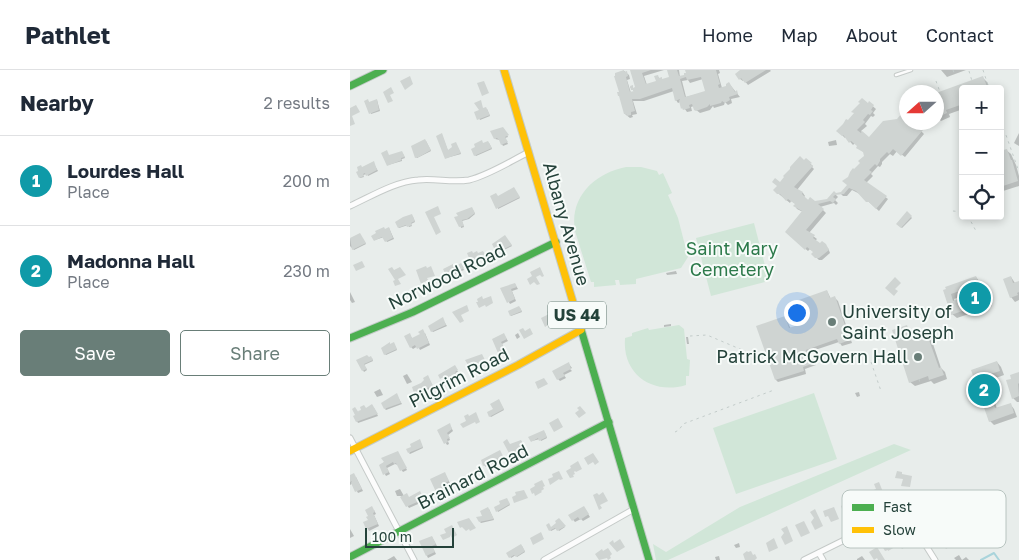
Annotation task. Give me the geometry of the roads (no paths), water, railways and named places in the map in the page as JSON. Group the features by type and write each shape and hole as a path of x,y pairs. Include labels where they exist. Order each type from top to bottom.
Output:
{"main road":[{"path":"350,86 383,70"},
{"name":"Albany Avenue","path":"504,70 649,560"},
{"name":"Norwood Road","path":"350,338 413,312 556,242"},
{"name":"Pilgrim Road","path":"353,450 582,330"},
{"name":"Brainard Road","path":"350,557 609,422"}],"street":[{"path":"350,206 385,189 410,181 471,179 529,152"},
{"path":"350,438 353,450 400,531 414,560"},
{"path":"544,560 634,509"},
{"path":"804,560 842,541"},
{"path":"927,548 935,560"},
{"path":"819,553 823,560"}],"lane":[{"path":"896,75 911,70"}],"waterway":[{"path":"981,560 994,553 999,560"}],"place":[{"name":"Lourdes Hall","path":"975,298"},
{"name":"University of Saint Joseph","path":"832,322"},
{"name":"Patrick McGovern Hall","path":"918,357"},
{"name":"Madonna Hall","path":"984,390"}],"park label":[{"name":"Saint Mary Cemetery","path":"732,259"}]}
